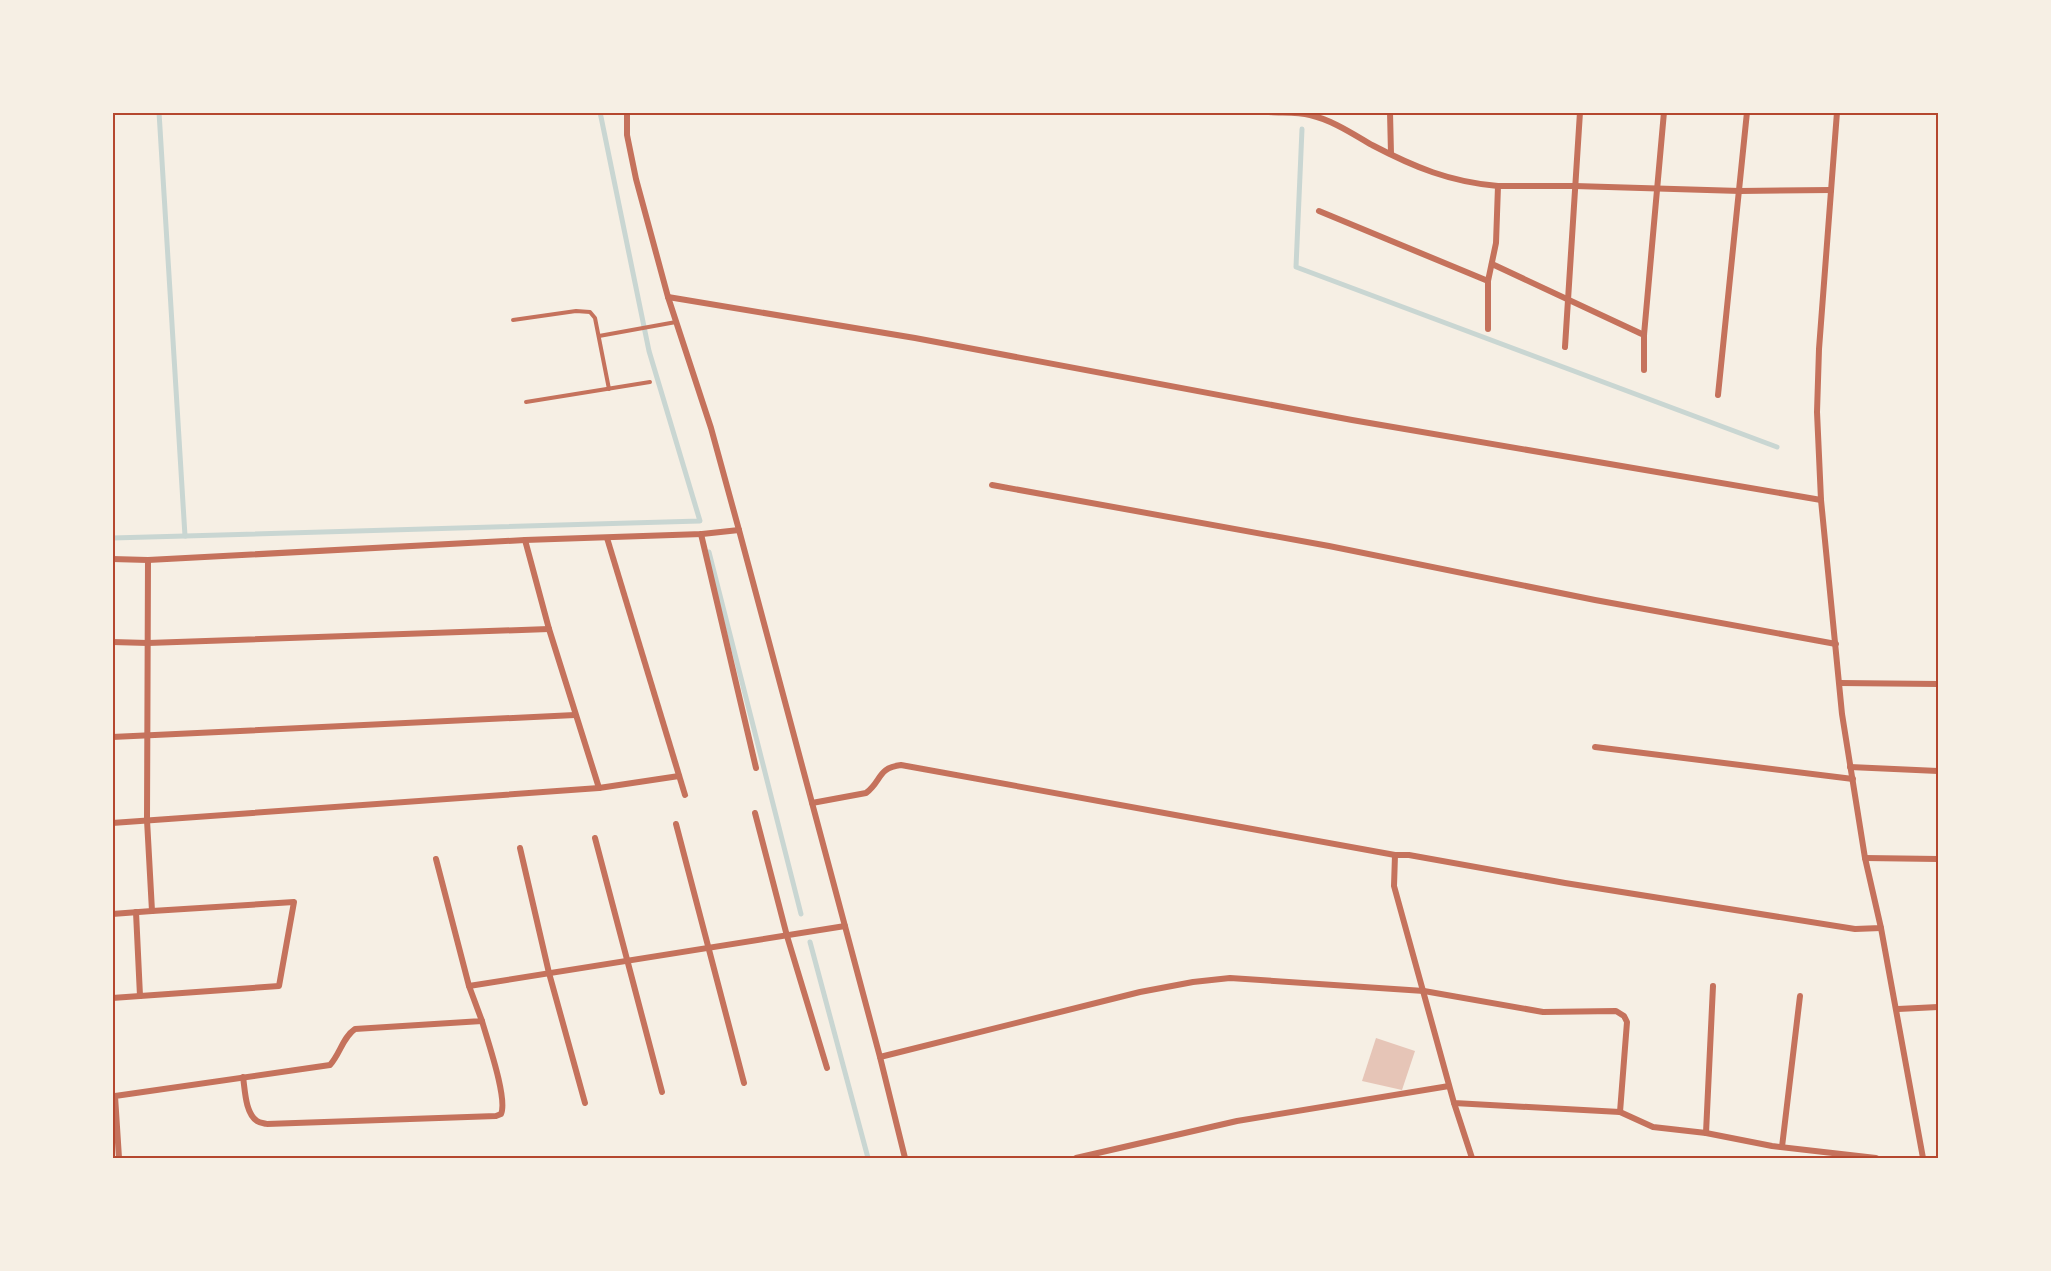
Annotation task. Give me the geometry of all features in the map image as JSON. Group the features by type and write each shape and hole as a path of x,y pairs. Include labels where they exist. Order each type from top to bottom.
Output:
{"street":[{"path":"627,112 627,135 636,179 673,323 711,428 905,1158"},
{"path":"1269,112 1311,114 1391,154 1444,177 1471,184 1740,191 1831,190"},
{"path":"1390,112 1391,154"},
{"path":"1565,347 1580,112"},
{"path":"1644,370 1644,336 1664,112"},
{"path":"1718,395 1747,112"},
{"path":"1837,112 1819,349 1817,412 1821,500 1850,767 1865,858 1898,1009 1923,1158"},
{"path":"1488,329 1488,281 1496,243 1498,186"},
{"path":"1319,211 1488,281"},
{"path":"1492,264 1644,336"},
{"path":"668,297 915,338 1352,420 1821,500"},
{"path":"992,485 1329,546 1596,600 1836,644"},
{"path":"112,559 148,560 737,531"},
{"path":"702,534 756,768"},
{"path":"607,538 685,795"},
{"path":"525,540 549,629 599,788"},
{"path":"148,560 147,820 152,911"},
{"path":"112,642 148,643 549,629"},
{"path":"1840,683 1938,684"},
{"path":"112,737 575,715"},
{"path":"1596,747 1853,779"},
{"path":"812,803 866,793 885,770 901,765 1395,855 1408,855 1565,883 1856,929 1881,928"},
{"path":"1850,767 1938,771"},
{"path":"112,823 599,788 679,776"},
{"path":"755,813 828,1068"},
{"path":"676,824 744,1083"},
{"path":"595,838 662,1092"},
{"path":"520,848 549,973 585,1103"},
{"path":"1395,855 1394,886 1449,1086 1472,1158"},
{"path":"1865,858 1938,859"},
{"path":"243,1077 245,1093 253,1115 257,1121 267,1124 501,1114 503,1096 482,1021 469,986 436,859"},
{"path":"112,914 294,902 279,986 112,998"},
{"path":"136,912 140,996"},
{"path":"469,986 845,926"},
{"path":"880,1057 1140,992 1192,982 1230,978 1424,991 1543,1012 1616,1011 1624,1016 1627,1022 1620,1112"},
{"path":"1706,1133 1713,986"},
{"path":"1782,1147 1800,996"},
{"path":"1898,1009 1938,1007"},
{"path":"119,1158 114,1096 330,1065 348,1035 356,1029 482,1021"},
{"path":"1076,1158 1237,1121 1449,1086"},
{"path":"1454,1103 1620,1112 1653,1127 1706,1133 1782,1147 1876,1158"}],"lane":[{"path":"513,320 582,310 590,312 595,318 609,389"},
{"path":"599,336 673,323"},
{"path":"526,402 650,382"}],"building":[{"path":"1376,1038 1415,1051 1402,1090 1362,1081"}],"waterway":[{"path":"159,112 185,536 700,521 649,351 600,112"},
{"path":"1302,129 1296,267 1777,447"},
{"path":"112,538 185,536"},
{"path":"709,552 801,914"},
{"path":"810,942 868,1158"}]}
